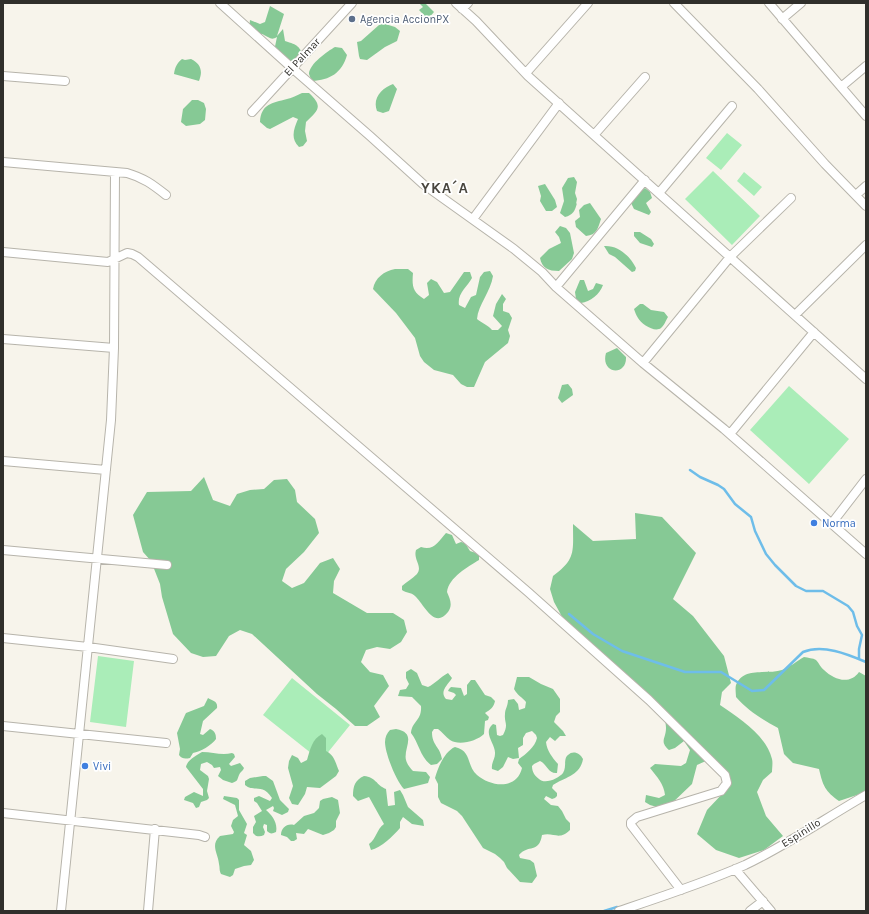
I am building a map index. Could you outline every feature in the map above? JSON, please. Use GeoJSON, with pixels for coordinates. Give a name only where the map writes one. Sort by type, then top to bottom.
{"type":"FeatureCollection","features":[{"type":"Feature","properties":{"kind":"street"},"geometry":{"type":"LineString","coordinates":[[220,3],[423,184],[514,249],[542,272],[556,287],[730,434],[866,554]]}},
{"type":"Feature","properties":{"kind":"street","name":"El Palmar"},"geometry":{"type":"LineString","coordinates":[[252,112],[352,3]]}},
{"type":"Feature","properties":{"kind":"street"},"geometry":{"type":"LineString","coordinates":[[526,73],[588,3]]}},
{"type":"Feature","properties":{"kind":"street"},"geometry":{"type":"LineString","coordinates":[[769,3],[866,116]]}},
{"type":"Feature","properties":{"kind":"street"},"geometry":{"type":"LineString","coordinates":[[782,19],[801,3]]}},
{"type":"Feature","properties":{"kind":"street"},"geometry":{"type":"LineString","coordinates":[[676,4],[758,89],[825,164],[866,206]]}},
{"type":"Feature","properties":{"kind":"street"},"geometry":{"type":"LineString","coordinates":[[462,5],[526,73],[866,379]]}},
{"type":"Feature","properties":{"kind":"street"},"geometry":{"type":"LineString","coordinates":[[841,87],[866,66]]}},
{"type":"Feature","properties":{"kind":"street"},"geometry":{"type":"LineString","coordinates":[[3,76],[64,81]]}},
{"type":"Feature","properties":{"kind":"street"},"geometry":{"type":"LineString","coordinates":[[594,135],[645,77]]}},
{"type":"Feature","properties":{"kind":"street"},"geometry":{"type":"LineString","coordinates":[[473,219],[559,103]]}},
{"type":"Feature","properties":{"kind":"street"},"geometry":{"type":"LineString","coordinates":[[659,193],[732,106]]}},
{"type":"Feature","properties":{"kind":"street"},"geometry":{"type":"LineString","coordinates":[[3,162],[127,173],[139,176],[166,195]]}},
{"type":"Feature","properties":{"kind":"street"},"geometry":{"type":"LineString","coordinates":[[60,911],[111,420],[114,348],[115,172]]}},
{"type":"Feature","properties":{"kind":"street"},"geometry":{"type":"LineString","coordinates":[[556,287],[645,180]]}},
{"type":"Feature","properties":{"kind":"street"},"geometry":{"type":"LineString","coordinates":[[856,195],[866,186]]}},
{"type":"Feature","properties":{"kind":"street"},"geometry":{"type":"LineString","coordinates":[[643,362],[730,257],[791,198]]}},
{"type":"Feature","properties":{"kind":"street"},"geometry":{"type":"LineString","coordinates":[[794,315],[866,245]]}},
{"type":"Feature","properties":{"kind":"street"},"geometry":{"type":"LineString","coordinates":[[3,252],[108,262],[127,253],[138,257],[528,592],[649,700],[725,775],[727,783],[721,791],[637,817],[631,822],[631,826],[682,890]]}},
{"type":"Feature","properties":{"kind":"street"},"geometry":{"type":"LineString","coordinates":[[730,434],[814,332]]}},
{"type":"Feature","properties":{"kind":"street"},"geometry":{"type":"LineString","coordinates":[[3,339],[114,348]]}},
{"type":"Feature","properties":{"kind":"street"},"geometry":{"type":"LineString","coordinates":[[3,461],[106,470]]}},
{"type":"Feature","properties":{"kind":"street"},"geometry":{"type":"LineString","coordinates":[[832,523],[866,478]]}},
{"type":"Feature","properties":{"kind":"street"},"geometry":{"type":"LineString","coordinates":[[3,550],[167,565]]}},
{"type":"Feature","properties":{"kind":"street"},"geometry":{"type":"LineString","coordinates":[[3,638],[88,647],[173,659]]}},
{"type":"Feature","properties":{"kind":"street"},"geometry":{"type":"LineString","coordinates":[[3,726],[166,743]]}},
{"type":"Feature","properties":{"kind":"street","name":"Espinillo"},"geometry":{"type":"LineString","coordinates":[[619,911],[682,890],[735,869],[782,846],[866,795]]}},
{"type":"Feature","properties":{"kind":"street"},"geometry":{"type":"LineString","coordinates":[[3,813],[155,829],[205,837]]}},
{"type":"Feature","properties":{"kind":"street"},"geometry":{"type":"LineString","coordinates":[[148,911],[155,829]]}},
{"type":"Feature","properties":{"kind":"street"},"geometry":{"type":"LineString","coordinates":[[735,869],[771,911]]}},
{"type":"Feature","properties":{"kind":"street"},"geometry":{"type":"LineString","coordinates":[[750,911],[763,901]]}},
{"type":"Feature","properties":{"kind":"green space"},"geometry":{"type":"Polygon","coordinates":[[[419,3],[426,3],[434,12],[428,19],[419,10],[423,7],[419,3]]]}},
{"type":"Feature","properties":{"kind":"green space"},"geometry":{"type":"Polygon","coordinates":[[[270,6],[284,14],[277,36],[283,29],[285,41],[296,45],[300,49],[304,59],[301,64],[283,63],[277,60],[273,56],[277,37],[272,39],[261,34],[253,35],[249,29],[250,20],[260,24],[265,22],[270,6]]]}},
{"type":"Feature","properties":{"kind":"green space"},"geometry":{"type":"Polygon","coordinates":[[[382,23],[395,27],[400,31],[397,41],[385,47],[367,60],[360,59],[357,42],[361,41],[382,23]]]}},
{"type":"Feature","properties":{"kind":"green space"},"geometry":{"type":"Polygon","coordinates":[[[335,47],[342,48],[347,55],[342,67],[330,77],[312,81],[309,74],[312,66],[319,58],[335,47]]]}},
{"type":"Feature","properties":{"kind":"green space"},"geometry":{"type":"Polygon","coordinates":[[[182,59],[191,59],[197,63],[201,71],[199,81],[174,74],[176,65],[182,59]]]}},
{"type":"Feature","properties":{"kind":"green space"},"geometry":{"type":"Polygon","coordinates":[[[393,84],[397,89],[389,111],[383,113],[377,111],[376,102],[379,94],[385,88],[393,84]]]}},
{"type":"Feature","properties":{"kind":"green space"},"geometry":{"type":"Polygon","coordinates":[[[302,93],[309,93],[316,101],[318,108],[306,122],[305,131],[307,141],[303,146],[299,147],[294,140],[294,130],[298,119],[293,117],[270,129],[260,122],[263,111],[268,105],[302,93]]]}},
{"type":"Feature","properties":{"kind":"green space"},"geometry":{"type":"Polygon","coordinates":[[[192,100],[198,100],[204,103],[206,109],[205,120],[200,124],[186,126],[181,122],[183,109],[192,100]]]}},
{"type":"Feature","properties":{"kind":"green space"},"geometry":{"type":"Polygon","coordinates":[[[727,133],[742,145],[721,170],[706,158],[727,133]]]}},
{"type":"Feature","properties":{"kind":"green space"},"geometry":{"type":"Polygon","coordinates":[[[713,171],[760,216],[732,245],[685,199],[713,171]]]}},
{"type":"Feature","properties":{"kind":"green space"},"geometry":{"type":"Polygon","coordinates":[[[744,172],[762,187],[754,196],[737,181],[744,172]]]}},
{"type":"Feature","properties":{"kind":"green space"},"geometry":{"type":"Polygon","coordinates":[[[574,177],[577,182],[575,193],[577,199],[576,204],[577,203],[573,212],[565,217],[560,213],[564,201],[562,188],[568,178],[574,177]]]}},
{"type":"Feature","properties":{"kind":"green space"},"geometry":{"type":"Polygon","coordinates":[[[545,184],[555,200],[557,207],[552,211],[546,211],[540,201],[541,196],[538,186],[545,184]]]}},
{"type":"Feature","properties":{"kind":"green space"},"geometry":{"type":"Polygon","coordinates":[[[645,188],[650,192],[652,198],[646,203],[651,212],[649,215],[634,209],[631,203],[633,196],[645,188]]]}},
{"type":"Feature","properties":{"kind":"green space"},"geometry":{"type":"Polygon","coordinates":[[[590,203],[601,219],[595,233],[586,236],[576,227],[575,221],[580,217],[579,210],[584,205],[590,203]]]}},
{"type":"Feature","properties":{"kind":"green space"},"geometry":{"type":"Polygon","coordinates":[[[560,226],[566,228],[570,233],[574,253],[572,259],[559,271],[544,267],[540,258],[549,249],[561,243],[555,232],[560,226]]]}},
{"type":"Feature","properties":{"kind":"green space"},"geometry":{"type":"Polygon","coordinates":[[[634,232],[640,232],[651,239],[654,244],[652,247],[640,243],[634,236],[634,232]]]}},
{"type":"Feature","properties":{"kind":"green space"},"geometry":{"type":"Polygon","coordinates":[[[604,246],[614,247],[623,252],[636,268],[635,271],[632,272],[615,257],[609,254],[604,246]]]}},
{"type":"Feature","properties":{"kind":"green space"},"geometry":{"type":"Polygon","coordinates":[[[395,269],[408,269],[413,273],[415,291],[424,299],[429,295],[427,283],[431,279],[437,282],[444,293],[450,292],[464,272],[470,272],[472,278],[459,297],[459,305],[465,308],[471,297],[476,295],[480,277],[484,272],[490,271],[493,276],[492,282],[480,308],[477,319],[492,330],[498,330],[502,326],[493,316],[496,304],[502,294],[506,299],[503,304],[503,311],[509,313],[512,318],[508,330],[510,336],[508,343],[485,362],[474,387],[467,387],[461,384],[453,375],[434,370],[424,362],[420,356],[415,338],[396,313],[373,289],[378,278],[387,271],[395,269]]]}},
{"type":"Feature","properties":{"kind":"green space"},"geometry":{"type":"Polygon","coordinates":[[[580,280],[584,280],[588,291],[593,289],[596,283],[603,285],[594,297],[581,303],[576,299],[575,292],[580,280]]]}},
{"type":"Feature","properties":{"kind":"green space"},"geometry":{"type":"Polygon","coordinates":[[[640,304],[643,304],[651,310],[664,312],[668,317],[662,327],[652,329],[640,320],[634,309],[640,304]]]}},
{"type":"Feature","properties":{"kind":"green space"},"geometry":{"type":"Polygon","coordinates":[[[617,348],[626,357],[622,368],[619,370],[614,370],[610,369],[605,360],[606,353],[617,348]]]}},
{"type":"Feature","properties":{"kind":"green space"},"geometry":{"type":"Polygon","coordinates":[[[568,384],[572,389],[573,395],[562,403],[558,398],[562,385],[568,384]]]}},
{"type":"Feature","properties":{"kind":"green space"},"geometry":{"type":"Polygon","coordinates":[[[789,386],[849,439],[809,484],[750,430],[789,386]]]}},
{"type":"Feature","properties":{"kind":"green space"},"geometry":{"type":"Polygon","coordinates":[[[204,477],[213,500],[230,506],[237,494],[250,490],[264,489],[274,480],[287,479],[295,490],[297,502],[315,519],[319,533],[304,552],[286,569],[282,581],[292,588],[304,583],[320,563],[333,558],[340,569],[334,581],[333,593],[367,613],[393,613],[404,620],[407,632],[401,642],[390,649],[377,647],[366,650],[361,662],[370,672],[383,675],[389,686],[374,706],[380,717],[367,726],[355,726],[317,694],[252,634],[240,630],[229,636],[216,656],[203,657],[191,653],[173,634],[162,597],[160,584],[151,561],[143,552],[133,515],[147,492],[191,491],[204,477]]]}},
{"type":"Feature","properties":{"kind":"green space"},"geometry":{"type":"Polygon","coordinates":[[[635,513],[662,517],[696,553],[673,599],[693,616],[724,656],[731,683],[722,692],[720,705],[751,728],[769,750],[772,759],[772,772],[763,780],[757,792],[766,816],[783,836],[764,850],[739,858],[716,850],[697,834],[707,810],[724,792],[725,777],[708,760],[697,765],[692,784],[669,806],[657,807],[645,802],[646,795],[659,798],[665,795],[662,784],[650,768],[655,764],[681,766],[686,763],[690,750],[684,741],[675,748],[669,750],[666,747],[664,744],[666,732],[665,718],[572,635],[554,602],[550,589],[553,576],[566,565],[572,554],[573,524],[593,541],[636,539],[635,513]]]}},
{"type":"Feature","properties":{"kind":"green space"},"geometry":{"type":"Polygon","coordinates":[[[446,533],[452,535],[456,544],[461,542],[465,543],[470,551],[479,554],[479,560],[465,569],[451,582],[447,592],[450,602],[450,609],[443,617],[438,618],[430,614],[413,595],[402,590],[402,586],[419,571],[415,554],[416,550],[421,547],[433,547],[446,533]]]}},
{"type":"Feature","properties":{"kind":"green space"},"geometry":{"type":"Polygon","coordinates":[[[98,656],[134,661],[126,727],[90,722],[98,656]]]}},
{"type":"Feature","properties":{"kind":"green space"},"geometry":{"type":"Polygon","coordinates":[[[804,657],[816,660],[828,673],[842,680],[851,679],[859,672],[866,676],[866,792],[839,801],[825,788],[819,769],[793,763],[784,754],[778,728],[750,711],[736,697],[736,685],[739,679],[744,675],[756,672],[782,670],[804,657]]]}},
{"type":"Feature","properties":{"kind":"green space"},"geometry":{"type":"Polygon","coordinates":[[[411,669],[417,673],[422,685],[428,687],[448,673],[452,678],[443,693],[446,699],[452,700],[456,695],[448,691],[451,687],[461,688],[464,696],[467,694],[467,685],[471,680],[475,680],[485,695],[491,697],[495,701],[492,708],[485,713],[489,717],[488,720],[485,721],[484,734],[477,739],[458,743],[448,739],[438,729],[434,729],[432,732],[432,737],[440,751],[442,759],[437,764],[431,765],[427,762],[411,733],[413,726],[419,718],[421,706],[412,697],[398,696],[400,690],[406,689],[409,684],[406,678],[406,672],[411,669]]]}},
{"type":"Feature","properties":{"kind":"green space"},"geometry":{"type":"Polygon","coordinates":[[[517,677],[529,677],[553,689],[560,699],[560,712],[556,716],[554,722],[566,736],[560,736],[555,741],[550,737],[546,742],[549,751],[558,764],[557,773],[552,772],[540,761],[532,766],[535,775],[542,781],[552,780],[563,773],[566,759],[570,753],[576,753],[583,759],[579,769],[575,773],[553,785],[552,788],[557,793],[557,796],[552,799],[546,796],[544,799],[551,805],[558,806],[570,823],[570,830],[559,836],[550,834],[542,835],[541,841],[536,847],[526,850],[519,855],[520,858],[530,860],[534,863],[537,876],[532,883],[520,882],[500,858],[483,848],[462,816],[457,811],[441,803],[438,797],[438,784],[435,778],[440,764],[445,756],[455,747],[467,755],[471,767],[477,775],[483,779],[496,784],[509,783],[515,780],[522,768],[518,763],[519,759],[532,747],[537,738],[536,735],[532,731],[526,733],[523,738],[523,745],[518,748],[519,758],[513,759],[508,757],[503,767],[498,771],[492,769],[495,750],[489,735],[489,731],[493,724],[496,725],[497,735],[503,735],[506,728],[505,712],[508,700],[514,699],[518,704],[519,710],[525,708],[526,702],[514,689],[517,677]]]}},
{"type":"Feature","properties":{"kind":"green space"},"geometry":{"type":"Polygon","coordinates":[[[292,678],[350,725],[321,761],[263,715],[292,678]]]}},
{"type":"Feature","properties":{"kind":"green space"},"geometry":{"type":"Polygon","coordinates":[[[208,698],[216,703],[217,708],[203,721],[200,734],[203,735],[210,729],[215,733],[216,739],[206,748],[193,753],[190,758],[182,758],[179,755],[180,749],[177,733],[186,713],[204,706],[208,698]]]}},
{"type":"Feature","properties":{"kind":"green space"},"geometry":{"type":"Polygon","coordinates":[[[396,729],[403,731],[408,737],[406,760],[408,764],[413,771],[426,772],[430,777],[428,783],[404,789],[394,774],[385,747],[385,742],[389,731],[396,729]]]}},
{"type":"Feature","properties":{"kind":"green space"},"geometry":{"type":"Polygon","coordinates":[[[322,734],[326,738],[326,751],[333,757],[339,771],[336,776],[320,788],[307,787],[305,794],[298,805],[292,804],[289,798],[293,786],[288,768],[289,761],[292,755],[298,758],[301,763],[307,760],[314,742],[322,734]]]}},
{"type":"Feature","properties":{"kind":"green space"},"geometry":{"type":"Polygon","coordinates":[[[202,752],[221,754],[232,753],[235,757],[229,764],[231,766],[240,763],[244,768],[239,774],[237,780],[232,783],[223,780],[218,776],[221,770],[220,767],[214,768],[207,762],[201,764],[200,770],[208,776],[209,779],[207,791],[209,798],[201,802],[199,807],[196,808],[193,803],[184,800],[185,797],[194,792],[203,796],[203,789],[186,767],[190,760],[202,752]]]}},
{"type":"Feature","properties":{"kind":"green space"},"geometry":{"type":"Polygon","coordinates":[[[266,776],[273,781],[280,800],[289,809],[288,812],[282,815],[273,811],[273,806],[266,810],[274,820],[276,832],[269,833],[267,831],[267,825],[264,824],[264,835],[258,836],[253,833],[253,827],[256,822],[254,816],[262,811],[254,801],[254,798],[259,796],[270,801],[272,798],[265,790],[248,787],[245,785],[245,781],[250,778],[266,776]]]}},
{"type":"Feature","properties":{"kind":"green space"},"geometry":{"type":"Polygon","coordinates":[[[364,776],[374,779],[386,789],[388,806],[395,805],[394,792],[400,790],[408,807],[423,820],[424,826],[412,824],[403,817],[400,822],[400,828],[394,835],[383,844],[371,850],[369,844],[384,824],[369,797],[358,801],[353,796],[355,784],[358,779],[364,776]]]}},
{"type":"Feature","properties":{"kind":"green space"},"geometry":{"type":"Polygon","coordinates":[[[224,796],[237,798],[239,800],[239,810],[247,824],[244,833],[247,835],[244,845],[251,851],[254,860],[251,865],[235,869],[233,875],[230,877],[221,874],[215,849],[215,843],[220,836],[233,834],[234,832],[231,826],[233,820],[238,816],[235,805],[223,799],[224,796]]]}},
{"type":"Feature","properties":{"kind":"green space"},"geometry":{"type":"Polygon","coordinates":[[[332,797],[338,800],[340,813],[334,830],[323,835],[308,829],[304,834],[296,833],[297,839],[294,841],[291,841],[287,837],[281,835],[282,830],[285,827],[294,825],[304,816],[314,813],[319,808],[320,801],[332,797]]]}},
{"type":"Feature","properties":{"kind":"waterway"},"geometry":{"type":"LineString","coordinates":[[690,470],[700,477],[724,489],[735,504],[751,517],[755,531],[766,554],[796,586],[806,591],[823,591],[848,606],[853,612],[857,626],[862,635],[859,649],[859,659]]}},
{"type":"Feature","properties":{"kind":"waterway"},"geometry":{"type":"LineString","coordinates":[[569,614],[593,634],[622,651],[685,672],[721,672],[752,691],[764,690],[803,652],[819,649],[835,651],[866,662]]}},
{"type":"Feature","properties":{"kind":"waterway"},"geometry":{"type":"LineString","coordinates":[[604,911],[617,907]]}},
{"type":"Feature","properties":{"kind":"place","name":"Agencia AccionPX"},"geometry":{"type":"Point","coordinates":[352,19]}},
{"type":"Feature","properties":{"kind":"place","name":"Norma"},"geometry":{"type":"Point","coordinates":[814,523]}},
{"type":"Feature","properties":{"kind":"place","name":"Vivi"},"geometry":{"type":"Point","coordinates":[85,766]}},
{"type":"Feature","properties":{"kind":"district","name":"YKA´A"},"geometry":{"type":"Point","coordinates":[445,188]}}]}
